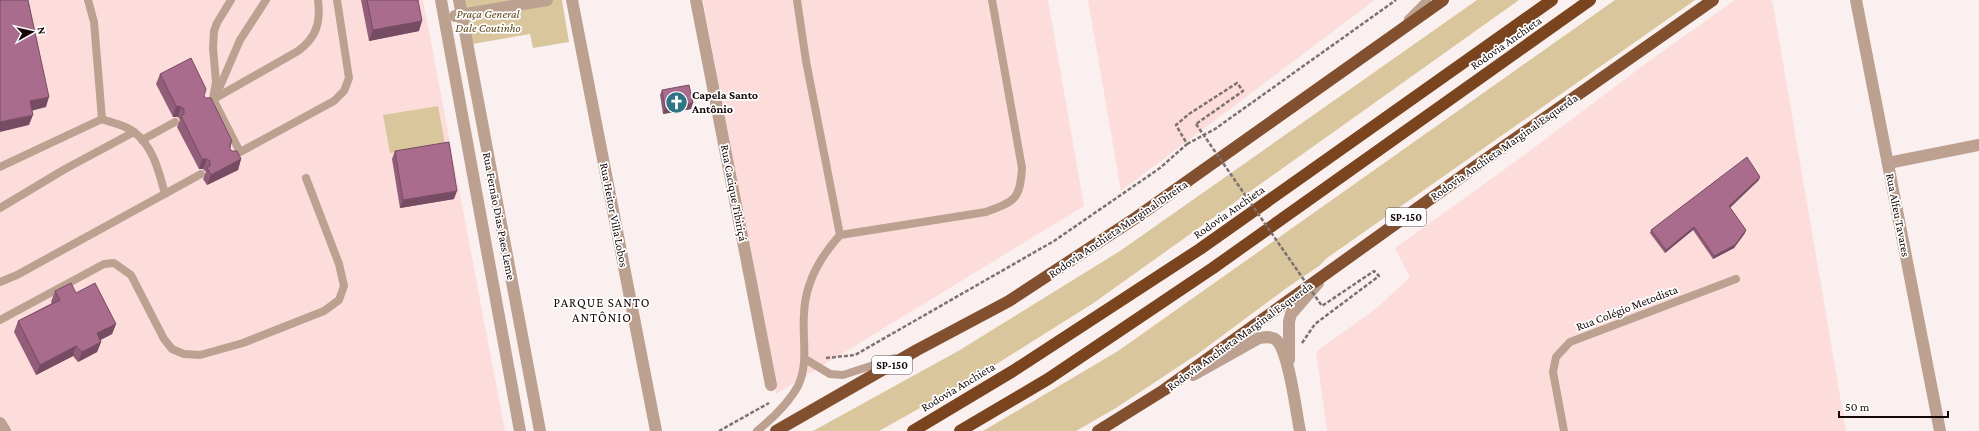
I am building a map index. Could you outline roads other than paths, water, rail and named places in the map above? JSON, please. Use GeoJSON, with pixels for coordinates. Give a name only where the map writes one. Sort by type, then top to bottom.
{"type":"FeatureCollection","features":[{"type":"Feature","properties":{"kind":"highway","name":"Rodovia Anchieta Marginal Direita"},"geometry":{"type":"LineString","coordinates":[[776,431],[917,350],[1009,301],[1137,217],[1443,0]]}},
{"type":"Feature","properties":{"kind":"highway","name":"Rodovia Anchieta"},"geometry":{"type":"LineString","coordinates":[[913,431],[1013,370],[1200,249],[1552,0]]}},
{"type":"Feature","properties":{"kind":"highway","name":"Rodovia Anchieta"},"geometry":{"type":"LineString","coordinates":[[960,431],[1048,379],[1213,268],[1590,0]]}},
{"type":"Feature","properties":{"kind":"highway","name":"Rodovia Anchieta Marginal Esquerda"},"geometry":{"type":"LineString","coordinates":[[1098,431],[1164,390],[1331,270],[1714,0]]}},
{"type":"Feature","properties":{"kind":"street","name":"Rua Fernão Dias Paes Leme"},"geometry":{"type":"LineString","coordinates":[[441,0],[520,431]]}},
{"type":"Feature","properties":{"kind":"street","name":"Rua Fernão Dias Paes Leme"},"geometry":{"type":"LineString","coordinates":[[459,0],[540,431]]}},
{"type":"Feature","properties":{"kind":"street"},"geometry":{"type":"LineString","coordinates":[[444,18],[547,0]]}},
{"type":"Feature","properties":{"kind":"street","name":"Rua Heitor Villa Lobos"},"geometry":{"type":"LineString","coordinates":[[572,0],[656,431]]}},
{"type":"Feature","properties":{"kind":"street","name":"Rua Cacique Tibiriçá"},"geometry":{"type":"LineString","coordinates":[[696,0],[771,385]]}},
{"type":"Feature","properties":{"kind":"street","name":"Rua Alfeu Tavares"},"geometry":{"type":"LineString","coordinates":[[1856,0],[1940,431]]}},
{"type":"Feature","properties":{"kind":"street"},"geometry":{"type":"LineString","coordinates":[[1888,163],[1979,145]]}},
{"type":"Feature","properties":{"kind":"street"},"geometry":{"type":"LineString","coordinates":[[1288,369],[1289,321],[1291,314],[1303,299],[1331,270]]}},
{"type":"Feature","properties":{"kind":"street"},"geometry":{"type":"LineString","coordinates":[[1164,390],[1259,338],[1269,337],[1275,339],[1280,346],[1288,369],[1300,431]]}},
{"type":"Feature","properties":{"kind":"street"},"geometry":{"type":"LineString","coordinates":[[0,423],[5,431]]}},
{"type":"Feature","properties":{"kind":"lane"},"geometry":{"type":"LineString","coordinates":[[88,0],[94,22],[102,119]]}},
{"type":"Feature","properties":{"kind":"lane"},"geometry":{"type":"LineString","coordinates":[[231,0],[217,23],[214,31],[213,48],[216,82],[213,99],[240,152]]}},
{"type":"Feature","properties":{"kind":"lane"},"geometry":{"type":"LineString","coordinates":[[213,99],[224,79],[240,40],[266,0]]}},
{"type":"Feature","properties":{"kind":"lane"},"geometry":{"type":"LineString","coordinates":[[204,104],[298,51],[310,42],[316,31],[318,0]]}},
{"type":"Feature","properties":{"kind":"lane"},"geometry":{"type":"LineString","coordinates":[[231,157],[334,101],[344,91],[350,78],[342,22],[337,0]]}},
{"type":"Feature","properties":{"kind":"lane"},"geometry":{"type":"LineString","coordinates":[[797,0],[806,62],[840,235]]}},
{"type":"Feature","properties":{"kind":"lane"},"geometry":{"type":"LineString","coordinates":[[757,431],[777,414],[789,400],[798,384],[805,359],[804,313],[810,285],[816,266],[827,249],[840,235],[986,212],[1009,203],[1021,188],[1022,168],[992,0]]}},
{"type":"Feature","properties":{"kind":"lane"},"geometry":{"type":"LineString","coordinates":[[1390,38],[1427,0]]}},
{"type":"Feature","properties":{"kind":"lane"},"geometry":{"type":"LineString","coordinates":[[0,167],[102,119],[134,132],[142,140],[157,167],[165,194]]}},
{"type":"Feature","properties":{"kind":"lane"},"geometry":{"type":"LineString","coordinates":[[142,140],[175,122]]}},
{"type":"Feature","properties":{"kind":"lane"},"geometry":{"type":"LineString","coordinates":[[0,208],[65,169],[134,132]]}},
{"type":"Feature","properties":{"kind":"lane"},"geometry":{"type":"LineString","coordinates":[[0,282],[17,275],[201,174]]}},
{"type":"Feature","properties":{"kind":"lane"},"geometry":{"type":"LineString","coordinates":[[0,320],[104,264],[114,263],[131,275],[164,339],[172,349],[184,354],[200,355],[243,343],[324,311],[338,300],[344,286],[339,264],[306,178]]}},
{"type":"Feature","properties":{"kind":"lane","name":"Rua Colégio Metodista"},"geometry":{"type":"LineString","coordinates":[[1564,431],[1553,372],[1556,357],[1570,342],[1736,279]]}},
{"type":"Feature","properties":{"kind":"lane"},"geometry":{"type":"LineString","coordinates":[[805,359],[830,374],[843,375],[917,350]]}},
{"type":"Feature","properties":{"kind":"place","name":"Capela Santo Antônio"},"geometry":{"type":"Point","coordinates":[676,102]}},
{"type":"Feature","properties":{"kind":"district","name":"PARQUE SANTO ANTÔNIO"},"geometry":{"type":"Point","coordinates":[602,310]}},
{"type":"Feature","properties":{"kind":"park label","name":"Praça General Dale Coutinho"},"geometry":{"type":"Point","coordinates":[488,21]}}]}
